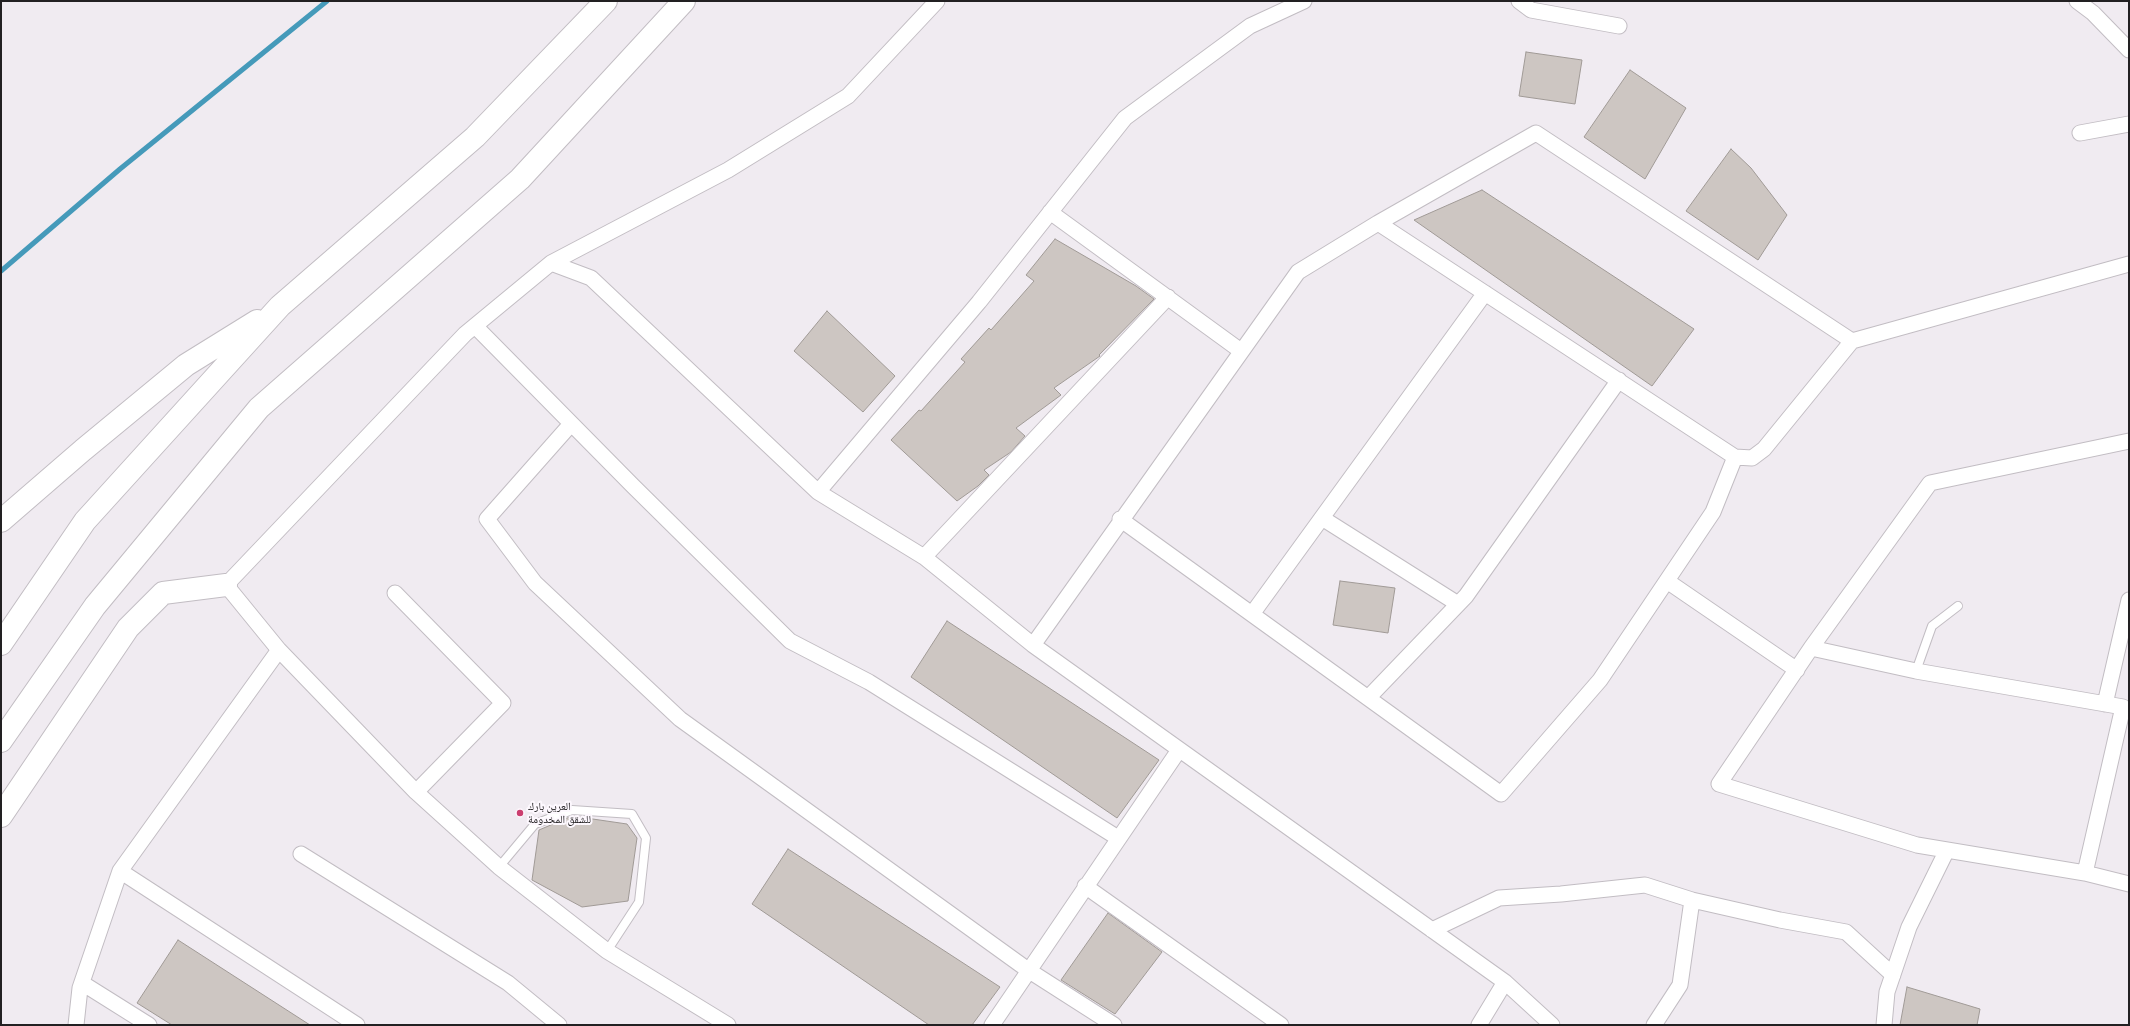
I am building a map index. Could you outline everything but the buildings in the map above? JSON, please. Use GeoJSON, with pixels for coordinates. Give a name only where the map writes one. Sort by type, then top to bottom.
{"type":"FeatureCollection","features":[{"type":"Feature","properties":{"kind":"main road"},"geometry":{"type":"LineString","coordinates":[[1,644],[85,520],[280,306],[475,137],[606,1]]}},
{"type":"Feature","properties":{"kind":"main road"},"geometry":{"type":"LineString","coordinates":[[1,741],[95,606],[259,408],[520,179],[684,1]]}},
{"type":"Feature","properties":{"kind":"main road"},"geometry":{"type":"LineString","coordinates":[[1,521],[83,450],[186,365],[280,306]]}},
{"type":"Feature","properties":{"kind":"main road"},"geometry":{"type":"LineString","coordinates":[[1,816],[128,628],[163,593],[226,585]]}},
{"type":"Feature","properties":{"kind":"street"},"geometry":{"type":"LineString","coordinates":[[728,1025],[607,951],[499,867],[416,792],[279,650],[226,585],[475,326],[552,263],[728,170],[848,96],[937,1]]}},
{"type":"Feature","properties":{"kind":"street"},"geometry":{"type":"LineString","coordinates":[[818,492],[979,302],[1125,118],[1250,26],[1304,1]]}},
{"type":"Feature","properties":{"kind":"street"},"geometry":{"type":"LineString","coordinates":[[1519,1],[1531,10],[1619,26]]}},
{"type":"Feature","properties":{"kind":"street"},"geometry":{"type":"LineString","coordinates":[[2077,1],[2093,13],[2129,50]]}},
{"type":"Feature","properties":{"kind":"street"},"geometry":{"type":"LineString","coordinates":[[2080,133],[2129,124]]}},
{"type":"Feature","properties":{"kind":"street"},"geometry":{"type":"LineString","coordinates":[[1033,645],[1120,519],[1298,272],[1378,223],[1536,133],[1852,341]]}},
{"type":"Feature","properties":{"kind":"street"},"geometry":{"type":"LineString","coordinates":[[1050,212],[1168,296],[1241,352]]}},
{"type":"Feature","properties":{"kind":"street"},"geometry":{"type":"LineString","coordinates":[[1378,223],[1735,457],[1752,458],[1764,449],[1852,341],[2129,264]]}},
{"type":"Feature","properties":{"kind":"street"},"geometry":{"type":"LineString","coordinates":[[552,263],[591,278],[818,492],[924,557],[1033,645],[1505,982],[1552,1025]]}},
{"type":"Feature","properties":{"kind":"street"},"geometry":{"type":"LineString","coordinates":[[1252,614],[1485,293]]}},
{"type":"Feature","properties":{"kind":"street"},"geometry":{"type":"LineString","coordinates":[[924,557],[1168,296]]}},
{"type":"Feature","properties":{"kind":"street"},"geometry":{"type":"LineString","coordinates":[[475,326],[571,424],[790,640],[869,682],[1118,838]]}},
{"type":"Feature","properties":{"kind":"street"},"geometry":{"type":"LineString","coordinates":[[1368,698],[1466,596],[1619,380]]}},
{"type":"Feature","properties":{"kind":"street"},"geometry":{"type":"LineString","coordinates":[[571,424],[487,519],[535,583],[680,719],[1028,970],[1114,1025]]}},
{"type":"Feature","properties":{"kind":"street"},"geometry":{"type":"LineString","coordinates":[[2129,441],[1930,483],[1811,648],[1720,784],[1917,845],[2085,874],[2129,884]]}},
{"type":"Feature","properties":{"kind":"street"},"geometry":{"type":"LineString","coordinates":[[1120,519],[1501,794],[1600,680],[1714,512],[1735,457]]}},
{"type":"Feature","properties":{"kind":"street"},"geometry":{"type":"LineString","coordinates":[[1322,518],[1458,604]]}},
{"type":"Feature","properties":{"kind":"street"},"geometry":{"type":"LineString","coordinates":[[1667,581],[1797,670]]}},
{"type":"Feature","properties":{"kind":"street"},"geometry":{"type":"LineString","coordinates":[[394,593],[503,703],[416,792]]}},
{"type":"Feature","properties":{"kind":"street"},"geometry":{"type":"LineString","coordinates":[[2105,704],[2129,600]]}},
{"type":"Feature","properties":{"kind":"street"},"geometry":{"type":"LineString","coordinates":[[1811,648],[1916,671],[2123,707],[2085,874]]}},
{"type":"Feature","properties":{"kind":"street"},"geometry":{"type":"LineString","coordinates":[[76,1025],[82,983],[120,871],[279,650]]}},
{"type":"Feature","properties":{"kind":"street"},"geometry":{"type":"LineString","coordinates":[[992,1025],[1085,886],[1179,750]]}},
{"type":"Feature","properties":{"kind":"street"},"geometry":{"type":"LineString","coordinates":[[1884,1025],[1887,992],[1910,926],[1947,850]]}},
{"type":"Feature","properties":{"kind":"street"},"geometry":{"type":"LineString","coordinates":[[301,854],[508,983],[559,1025]]}},
{"type":"Feature","properties":{"kind":"street"},"geometry":{"type":"LineString","coordinates":[[120,871],[357,1025]]}},
{"type":"Feature","properties":{"kind":"street"},"geometry":{"type":"LineString","coordinates":[[1432,930],[1499,898],[1561,894],[1645,885],[1692,900],[1780,920],[1846,932],[1893,975]]}},
{"type":"Feature","properties":{"kind":"street"},"geometry":{"type":"LineString","coordinates":[[1085,886],[1281,1025]]}},
{"type":"Feature","properties":{"kind":"street"},"geometry":{"type":"LineString","coordinates":[[1654,1025],[1680,985],[1692,900]]}},
{"type":"Feature","properties":{"kind":"street"},"geometry":{"type":"LineString","coordinates":[[1479,1025],[1505,982]]}},
{"type":"Feature","properties":{"kind":"street"},"geometry":{"type":"LineString","coordinates":[[82,983],[148,1025]]}},
{"type":"Feature","properties":{"kind":"lane"},"geometry":{"type":"LineString","coordinates":[[1916,671],[1932,626],[1958,606]]}},
{"type":"Feature","properties":{"kind":"lane"},"geometry":{"type":"LineString","coordinates":[[499,867],[535,824],[572,810],[632,814],[646,838],[639,902],[607,951]]}},
{"type":"Feature","properties":{"kind":"waterway"},"geometry":{"type":"LineString","coordinates":[[1,271],[120,169],[327,1]]}},
{"type":"Feature","properties":{"kind":"place","name":"العرين بارك للشقق المخدومة"},"geometry":{"type":"Point","coordinates":[520,813]}}]}
